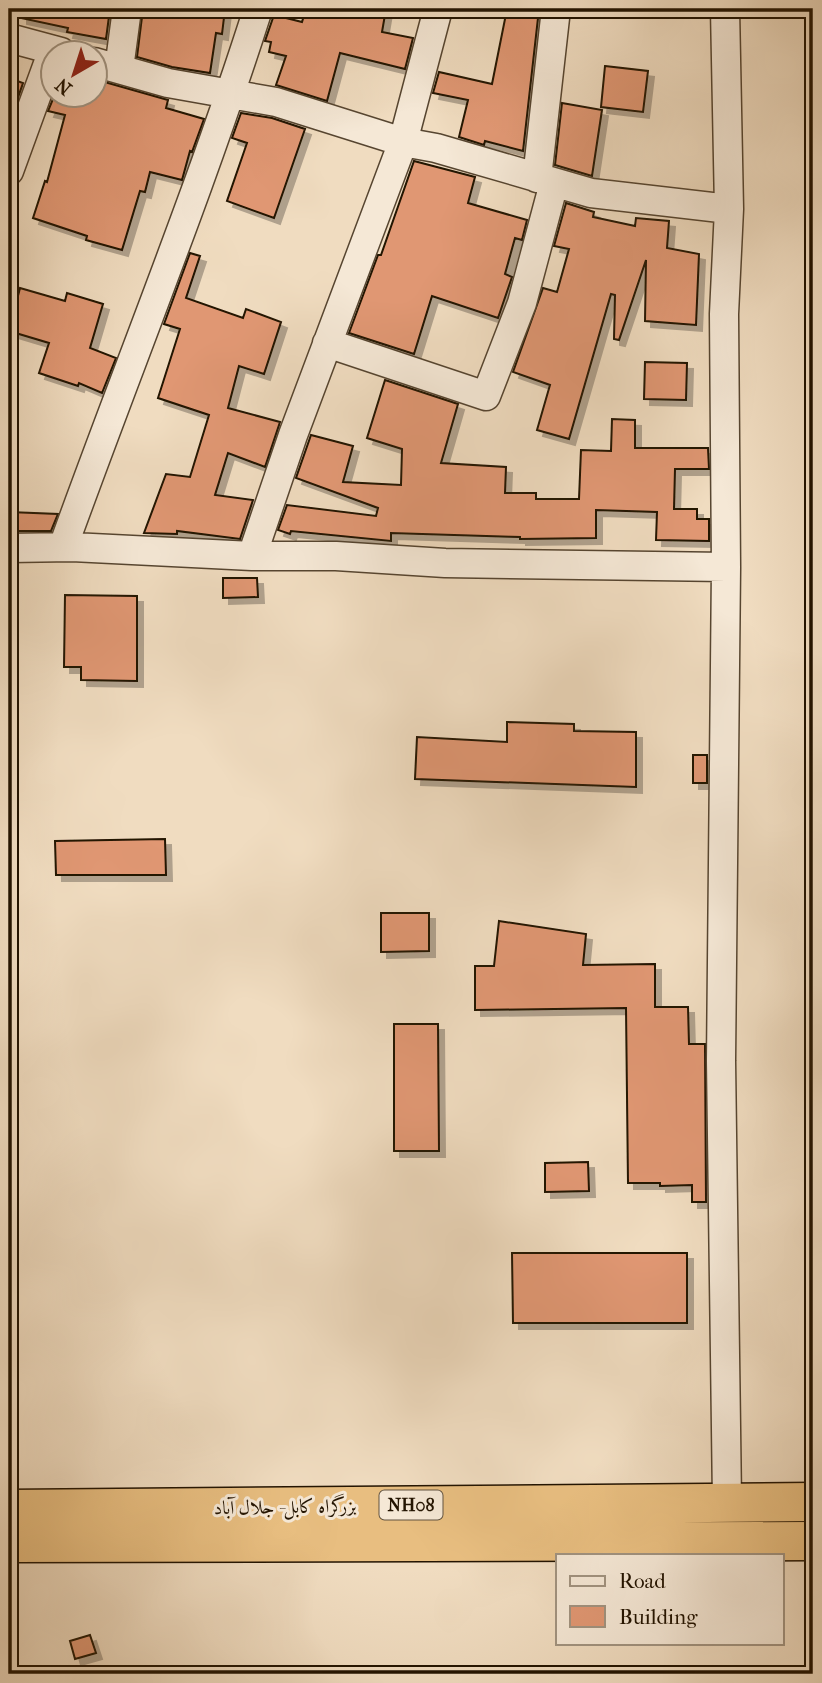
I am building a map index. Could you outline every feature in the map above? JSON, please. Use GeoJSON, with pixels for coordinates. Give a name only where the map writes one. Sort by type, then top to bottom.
{"type":"FeatureCollection","features":[{"type":"Feature","properties":{"kind":"highway","name":"بزرگراه کابل- جلال آباد"},"geometry":{"type":"LineString","coordinates":[[9,1508],[813,1502]]}},
{"type":"Feature","properties":{"kind":"highway","name":"بزرگراه کابل- جلال آباد"},"geometry":{"type":"LineString","coordinates":[[9,1543],[813,1541]]}},
{"type":"Feature","properties":{"kind":"street"},"geometry":{"type":"LineString","coordinates":[[108,62],[127,9]]}},
{"type":"Feature","properties":{"kind":"street"},"geometry":{"type":"LineString","coordinates":[[63,547],[188,214],[258,9]]}},
{"type":"Feature","properties":{"kind":"street"},"geometry":{"type":"LineString","coordinates":[[252,556],[293,435],[403,142],[438,9]]}},
{"type":"Feature","properties":{"kind":"street"},"geometry":{"type":"LineString","coordinates":[[327,342],[486,396],[522,303],[546,180],[556,9]]}},
{"type":"Feature","properties":{"kind":"street"},"geometry":{"type":"LineString","coordinates":[[724,9],[729,209],[724,314],[726,567],[721,1061],[727,1502]]}},
{"type":"Feature","properties":{"kind":"street"},"geometry":{"type":"LineString","coordinates":[[9,38],[38,46]]}},
{"type":"Feature","properties":{"kind":"street"},"geometry":{"type":"LineString","coordinates":[[108,65],[168,83],[276,102],[403,142],[591,193],[729,209]]}},
{"type":"Feature","properties":{"kind":"street"},"geometry":{"type":"LineString","coordinates":[[9,171],[38,98]]}},
{"type":"Feature","properties":{"kind":"street"},"geometry":{"type":"LineString","coordinates":[[9,548],[63,547],[252,556],[336,556],[445,563],[726,567]]}},
{"type":"Feature","properties":{"kind":"building"},"geometry":{"type":"Polygon","coordinates":[[[21,9],[110,9],[106,38],[67,32],[68,28],[21,18],[21,9]]]}},
{"type":"Feature","properties":{"kind":"building"},"geometry":{"type":"Polygon","coordinates":[[[143,9],[225,9],[222,34],[216,33],[210,73],[172,67],[137,57],[143,9]]]}},
{"type":"Feature","properties":{"kind":"building"},"geometry":{"type":"Polygon","coordinates":[[[306,9],[386,9],[382,32],[413,38],[405,69],[340,53],[327,101],[276,85],[286,56],[269,52],[271,42],[265,41],[274,15],[302,22],[306,9]]]}},
{"type":"Feature","properties":{"kind":"building"},"geometry":{"type":"Polygon","coordinates":[[[507,9],[539,9],[523,151],[485,141],[484,145],[459,137],[468,100],[433,93],[439,72],[492,84],[507,9]]]}},
{"type":"Feature","properties":{"kind":"building"},"geometry":{"type":"Polygon","coordinates":[[[605,66],[648,71],[643,112],[601,107],[605,66]]]}},
{"type":"Feature","properties":{"kind":"building"},"geometry":{"type":"Polygon","coordinates":[[[9,78],[23,83],[9,123],[9,78]]]}},
{"type":"Feature","properties":{"kind":"building"},"geometry":{"type":"Polygon","coordinates":[[[108,83],[168,100],[166,108],[204,119],[192,152],[190,151],[182,180],[150,172],[145,192],[140,191],[122,250],[86,240],[87,236],[33,218],[45,181],[47,182],[65,115],[48,111],[49,108],[108,108],[108,83]]]}},
{"type":"Feature","properties":{"kind":"building"},"geometry":{"type":"Polygon","coordinates":[[[562,103],[602,110],[592,176],[555,165],[562,103]]]}},
{"type":"Feature","properties":{"kind":"building"},"geometry":{"type":"Polygon","coordinates":[[[241,113],[272,118],[305,129],[274,218],[227,201],[247,143],[232,138],[241,113]]]}},
{"type":"Feature","properties":{"kind":"building"},"geometry":{"type":"Polygon","coordinates":[[[414,161],[475,177],[468,203],[527,220],[522,240],[515,238],[505,274],[512,277],[498,318],[432,296],[414,354],[349,333],[378,255],[381,255],[414,161]]]}},
{"type":"Feature","properties":{"kind":"building"},"geometry":{"type":"Polygon","coordinates":[[[566,203],[594,212],[593,217],[635,226],[636,218],[669,221],[667,248],[699,254],[696,325],[645,321],[646,260],[619,340],[614,339],[615,295],[611,294],[569,439],[537,430],[550,385],[513,372],[543,288],[557,292],[569,249],[554,246],[566,203]]]}},
{"type":"Feature","properties":{"kind":"building"},"geometry":{"type":"Polygon","coordinates":[[[190,253],[200,256],[186,298],[243,318],[246,309],[281,322],[264,374],[239,366],[228,408],[280,422],[265,467],[228,453],[215,495],[253,500],[240,539],[177,531],[177,534],[144,533],[166,474],[190,477],[209,415],[158,398],[180,329],[164,324],[190,253]]]}},
{"type":"Feature","properties":{"kind":"building"},"geometry":{"type":"Polygon","coordinates":[[[20,288],[65,301],[67,293],[103,304],[90,348],[116,358],[102,393],[79,383],[78,386],[39,373],[49,343],[9,331],[20,288]]]}},
{"type":"Feature","properties":{"kind":"building"},"geometry":{"type":"Polygon","coordinates":[[[645,362],[687,363],[686,400],[644,399],[645,362]]]}},
{"type":"Feature","properties":{"kind":"building"},"geometry":{"type":"Polygon","coordinates":[[[385,380],[458,404],[441,463],[506,467],[505,493],[536,493],[536,499],[579,499],[581,450],[611,451],[612,419],[635,420],[635,448],[708,448],[709,469],[675,469],[674,509],[697,509],[697,519],[709,519],[709,541],[656,540],[657,512],[596,510],[596,538],[520,539],[391,533],[391,541],[291,531],[290,534],[278,530],[287,505],[376,516],[378,508],[296,478],[311,435],[353,446],[343,482],[401,485],[402,449],[367,438],[385,380]]]}},
{"type":"Feature","properties":{"kind":"building"},"geometry":{"type":"Polygon","coordinates":[[[9,512],[58,514],[51,531],[9,531],[9,512]]]}},
{"type":"Feature","properties":{"kind":"building"},"geometry":{"type":"Polygon","coordinates":[[[223,578],[257,578],[258,597],[223,598],[223,578]]]}},
{"type":"Feature","properties":{"kind":"building"},"geometry":{"type":"Polygon","coordinates":[[[65,595],[137,596],[137,681],[81,680],[81,667],[64,667],[65,595]]]}},
{"type":"Feature","properties":{"kind":"building"},"geometry":{"type":"Polygon","coordinates":[[[507,722],[574,724],[574,731],[636,732],[636,787],[415,779],[417,737],[507,742],[507,722]]]}},
{"type":"Feature","properties":{"kind":"building"},"geometry":{"type":"Polygon","coordinates":[[[693,755],[707,755],[707,783],[693,783],[693,755]]]}},
{"type":"Feature","properties":{"kind":"building"},"geometry":{"type":"Polygon","coordinates":[[[165,839],[166,875],[56,875],[55,841],[165,839]]]}},
{"type":"Feature","properties":{"kind":"building"},"geometry":{"type":"Polygon","coordinates":[[[381,913],[429,913],[429,951],[381,952],[381,913]]]}},
{"type":"Feature","properties":{"kind":"building"},"geometry":{"type":"Polygon","coordinates":[[[499,921],[586,934],[583,965],[655,964],[655,1007],[688,1007],[689,1044],[705,1044],[706,1202],[692,1202],[692,1185],[628,1183],[626,1008],[475,1010],[475,966],[494,966],[499,921]]]}},
{"type":"Feature","properties":{"kind":"building"},"geometry":{"type":"Polygon","coordinates":[[[394,1024],[438,1024],[439,1151],[394,1151],[394,1024]]]}},
{"type":"Feature","properties":{"kind":"building"},"geometry":{"type":"Polygon","coordinates":[[[588,1162],[589,1191],[545,1192],[545,1163],[588,1162]]]}},
{"type":"Feature","properties":{"kind":"building"},"geometry":{"type":"Polygon","coordinates":[[[512,1253],[687,1253],[687,1323],[513,1323],[512,1253]]]}},
{"type":"Feature","properties":{"kind":"building"},"geometry":{"type":"Polygon","coordinates":[[[90,1635],[96,1653],[75,1659],[70,1641],[90,1635]]]}}]}
